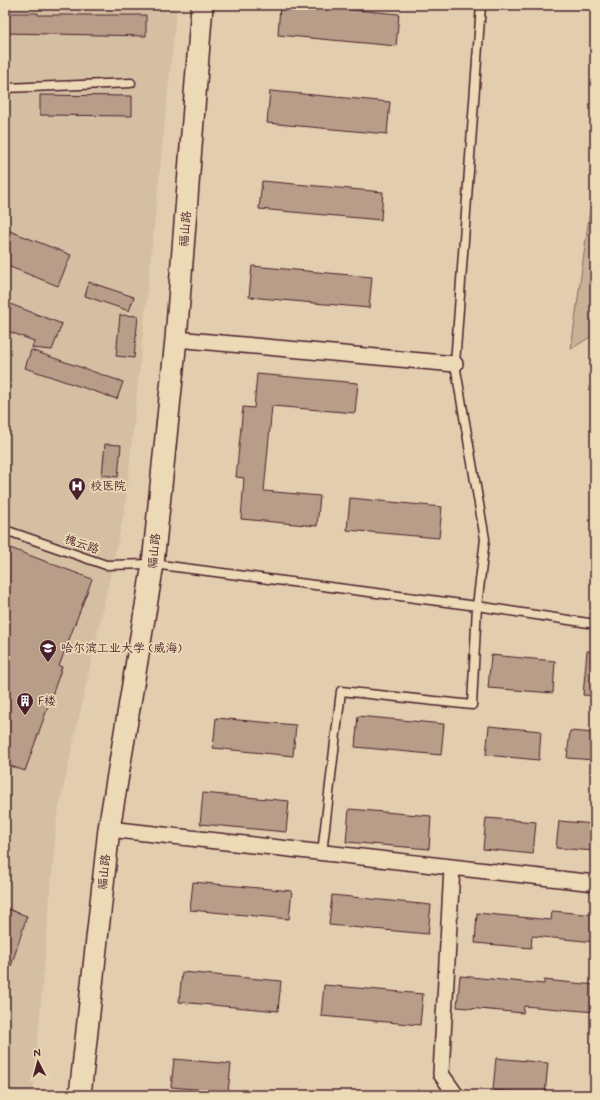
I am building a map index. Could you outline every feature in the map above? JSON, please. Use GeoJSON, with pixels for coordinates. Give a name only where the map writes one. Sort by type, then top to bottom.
{"type":"FeatureCollection","features":[{"type":"Feature","properties":{"kind":"main road","name":"福山路"},"geometry":{"type":"LineString","coordinates":[[80,1095],[109,829],[153,564],[176,339],[202,5]]}},
{"type":"Feature","properties":{"kind":"street"},"geometry":{"type":"LineString","coordinates":[[176,339],[455,364]]}},
{"type":"Feature","properties":{"kind":"street"},"geometry":{"type":"LineString","coordinates":[[109,829],[595,883]]}},
{"type":"Feature","properties":{"kind":"street"},"geometry":{"type":"LineString","coordinates":[[452,868],[441,1074],[456,1095]]}},
{"type":"Feature","properties":{"kind":"lane"},"geometry":{"type":"LineString","coordinates":[[322,853],[341,691],[472,705],[477,606],[485,539],[455,364],[481,5]]}},
{"type":"Feature","properties":{"kind":"lane"},"geometry":{"type":"LineString","coordinates":[[5,88],[131,83]]}},
{"type":"Feature","properties":{"kind":"lane","name":"槐云路"},"geometry":{"type":"LineString","coordinates":[[5,530],[106,565],[153,564],[477,606],[595,624]]}},
{"type":"Feature","properties":{"kind":"shaded area","name":"哈尔滨工业大学 (威海)"},"geometry":{"type":"Polygon","coordinates":[[[5,5],[177,5],[125,509],[57,817],[33,1095],[5,1095],[5,5]]]}},
{"type":"Feature","properties":{"kind":"shaded area"},"geometry":{"type":"Polygon","coordinates":[[[595,173],[595,334],[571,349],[595,173]]]}},
{"type":"Feature","properties":{"kind":"building"},"geometry":{"type":"Polygon","coordinates":[[[280,5],[301,5],[399,14],[396,46],[278,35],[280,5]]]}},
{"type":"Feature","properties":{"kind":"building"},"geometry":{"type":"Polygon","coordinates":[[[5,13],[38,13],[38,15],[146,15],[146,36],[5,33],[5,13]]]}},
{"type":"Feature","properties":{"kind":"building"},"geometry":{"type":"Polygon","coordinates":[[[270,91],[390,102],[387,134],[267,123],[270,91]]]}},
{"type":"Feature","properties":{"kind":"building"},"geometry":{"type":"Polygon","coordinates":[[[40,95],[132,96],[132,116],[40,115],[40,95]]]}},
{"type":"Feature","properties":{"kind":"building"},"geometry":{"type":"Polygon","coordinates":[[[262,181],[383,192],[381,220],[259,209],[262,181]]]}},
{"type":"Feature","properties":{"kind":"building"},"geometry":{"type":"Polygon","coordinates":[[[5,229],[71,255],[58,286],[5,265],[5,229]]]}},
{"type":"Feature","properties":{"kind":"building"},"geometry":{"type":"Polygon","coordinates":[[[252,266],[372,277],[369,308],[249,297],[252,266]]]}},
{"type":"Feature","properties":{"kind":"building"},"geometry":{"type":"Polygon","coordinates":[[[89,282],[134,297],[129,311],[85,296],[89,282]]]}},
{"type":"Feature","properties":{"kind":"building"},"geometry":{"type":"Polygon","coordinates":[[[5,302],[62,324],[52,350],[32,348],[34,341],[5,330],[5,302]]]}},
{"type":"Feature","properties":{"kind":"building"},"geometry":{"type":"Polygon","coordinates":[[[120,315],[138,316],[134,358],[116,356],[120,315]]]}},
{"type":"Feature","properties":{"kind":"building"},"geometry":{"type":"Polygon","coordinates":[[[31,350],[123,382],[117,399],[25,368],[31,350]]]}},
{"type":"Feature","properties":{"kind":"building"},"geometry":{"type":"Polygon","coordinates":[[[257,374],[358,383],[355,413],[272,406],[264,491],[320,496],[317,526],[241,519],[244,478],[236,477],[243,407],[254,408],[257,374]]]}},
{"type":"Feature","properties":{"kind":"building"},"geometry":{"type":"Polygon","coordinates":[[[105,444],[121,445],[118,477],[102,475],[105,444]]]}},
{"type":"Feature","properties":{"kind":"building"},"geometry":{"type":"Polygon","coordinates":[[[350,498],[442,507],[439,538],[347,530],[350,498]]]}},
{"type":"Feature","properties":{"kind":"building"},"geometry":{"type":"Polygon","coordinates":[[[5,546],[92,579],[59,666],[62,667],[25,771],[5,764],[5,546]]]}},
{"type":"Feature","properties":{"kind":"building"},"geometry":{"type":"Polygon","coordinates":[[[587,651],[595,651],[595,696],[583,695],[587,651]]]}},
{"type":"Feature","properties":{"kind":"building"},"geometry":{"type":"Polygon","coordinates":[[[491,655],[555,661],[553,693],[488,688],[491,655]]]}},
{"type":"Feature","properties":{"kind":"building"},"geometry":{"type":"Polygon","coordinates":[[[358,716],[444,724],[441,755],[355,747],[358,716]]]}},
{"type":"Feature","properties":{"kind":"building"},"geometry":{"type":"Polygon","coordinates":[[[216,718],[296,725],[293,756],[213,748],[216,718]]]}},
{"type":"Feature","properties":{"kind":"building"},"geometry":{"type":"Polygon","coordinates":[[[489,726],[541,731],[539,760],[486,755],[489,726]]]}},
{"type":"Feature","properties":{"kind":"building"},"geometry":{"type":"Polygon","coordinates":[[[570,731],[595,733],[595,760],[567,758],[570,731]]]}},
{"type":"Feature","properties":{"kind":"building"},"geometry":{"type":"Polygon","coordinates":[[[203,793],[289,801],[286,832],[200,824],[203,793]]]}},
{"type":"Feature","properties":{"kind":"building"},"geometry":{"type":"Polygon","coordinates":[[[349,809],[431,816],[429,849],[346,842],[349,809]]]}},
{"type":"Feature","properties":{"kind":"building"},"geometry":{"type":"Polygon","coordinates":[[[486,818],[536,822],[533,854],[483,849],[486,818]]]}},
{"type":"Feature","properties":{"kind":"building"},"geometry":{"type":"Polygon","coordinates":[[[559,821],[595,824],[595,851],[556,848],[559,821]]]}},
{"type":"Feature","properties":{"kind":"building"},"geometry":{"type":"Polygon","coordinates":[[[193,882],[292,891],[289,919],[190,910],[193,882]]]}},
{"type":"Feature","properties":{"kind":"building"},"geometry":{"type":"Polygon","coordinates":[[[332,895],[431,905],[428,934],[329,925],[332,895]]]}},
{"type":"Feature","properties":{"kind":"building"},"geometry":{"type":"Polygon","coordinates":[[[5,908],[27,916],[7,979],[5,978],[5,908]]]}},
{"type":"Feature","properties":{"kind":"building"},"geometry":{"type":"Polygon","coordinates":[[[552,911],[595,915],[595,942],[532,936],[531,948],[475,943],[477,913],[551,920],[552,911]]]}},
{"type":"Feature","properties":{"kind":"building"},"geometry":{"type":"Polygon","coordinates":[[[182,972],[281,981],[278,1011],[179,1002],[182,972]]]}},
{"type":"Feature","properties":{"kind":"building"},"geometry":{"type":"Polygon","coordinates":[[[460,976],[544,984],[544,980],[595,985],[595,1012],[524,1006],[523,1013],[457,1007],[460,976]]]}},
{"type":"Feature","properties":{"kind":"building"},"geometry":{"type":"Polygon","coordinates":[[[324,985],[423,994],[420,1025],[321,1016],[324,985]]]}},
{"type":"Feature","properties":{"kind":"building"},"geometry":{"type":"Polygon","coordinates":[[[496,1058],[548,1063],[545,1095],[493,1090],[496,1058]]]}},
{"type":"Feature","properties":{"kind":"building"},"geometry":{"type":"Polygon","coordinates":[[[174,1059],[231,1064],[228,1092],[171,1087],[174,1059]]]}},
{"type":"Feature","properties":{"kind":"place","name":"校医院"},"geometry":{"type":"Point","coordinates":[77,501]}},
{"type":"Feature","properties":{"kind":"place","name":"哈尔滨工业大学 (威海)"},"geometry":{"type":"Point","coordinates":[48,663]}},
{"type":"Feature","properties":{"kind":"place","name":"F楼"},"geometry":{"type":"Point","coordinates":[25,716]}}]}
